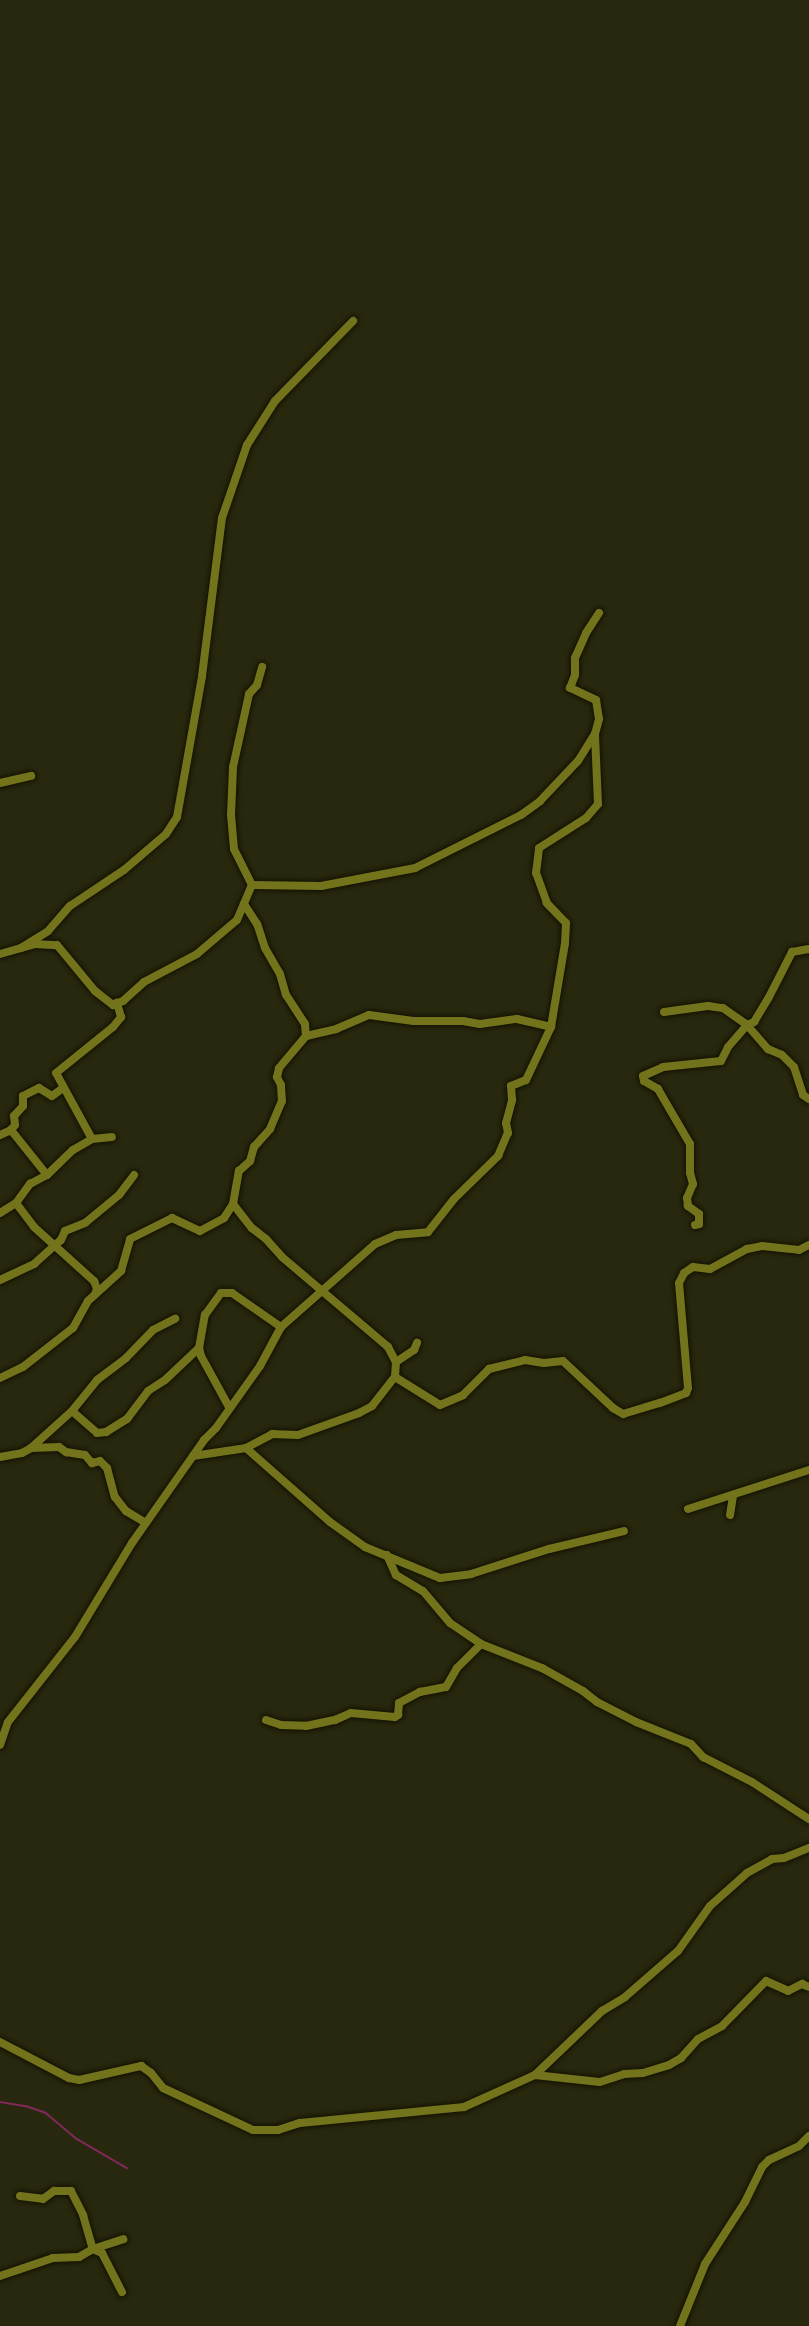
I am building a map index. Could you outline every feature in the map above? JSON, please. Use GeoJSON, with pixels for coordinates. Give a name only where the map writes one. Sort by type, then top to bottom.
{"type":"FeatureCollection","features":[{"type":"Feature","properties":{"kind":"street"},"geometry":{"type":"LineString","coordinates":[[21,948],[48,931],[70,906],[124,870],[166,834],[177,817],[202,676],[222,518],[247,445],[275,401],[353,321]]}},
{"type":"Feature","properties":{"kind":"street"},"geometry":{"type":"LineString","coordinates":[[252,885],[321,886],[415,868],[521,814],[540,801],[578,761],[595,734],[599,719],[596,700],[570,688],[575,675],[575,658],[586,633],[599,613]]}},
{"type":"Feature","properties":{"kind":"street"},"geometry":{"type":"LineString","coordinates":[[0,954],[45,943],[57,945],[95,991],[113,1005],[144,982],[197,954],[237,920],[252,885],[234,849],[231,792],[235,753],[249,694],[260,677],[262,667]]}},
{"type":"Feature","properties":{"kind":"street"},"geometry":{"type":"LineString","coordinates":[[0,1744],[8,1722],[75,1637],[146,1523],[260,1366],[281,1327],[320,1290],[375,1244],[396,1235],[428,1232],[454,1199],[486,1171],[498,1156],[508,1133],[506,1123],[512,1100],[511,1086],[526,1080],[552,1027],[567,926],[547,903],[536,873],[539,848],[586,818],[598,804],[595,734]]}},
{"type":"Feature","properties":{"kind":"street"},"geometry":{"type":"LineString","coordinates":[[0,783],[31,776]]}},
{"type":"Feature","properties":{"kind":"street"},"geometry":{"type":"LineString","coordinates":[[244,904],[257,924],[266,948],[280,974],[286,995],[292,1000],[297,1014],[305,1024],[306,1036]]}},
{"type":"Feature","properties":{"kind":"street"},"geometry":{"type":"LineString","coordinates":[[695,1225],[699,1224],[699,1214],[688,1206],[687,1198],[693,1184],[690,1173],[690,1144],[658,1089],[644,1081],[644,1076],[663,1067],[721,1061],[728,1047],[747,1025],[754,1022],[792,952],[809,949]]}},
{"type":"Feature","properties":{"kind":"street"},"geometry":{"type":"LineString","coordinates":[[92,1139],[74,1102],[63,1088],[56,1073],[121,1017],[117,1004]]}},
{"type":"Feature","properties":{"kind":"street"},"geometry":{"type":"LineString","coordinates":[[664,1012],[708,1006],[723,1008],[747,1025],[768,1049],[782,1055],[794,1067],[803,1095],[809,1099]]}},
{"type":"Feature","properties":{"kind":"street"},"geometry":{"type":"LineString","coordinates":[[94,1294],[121,1271],[130,1239],[172,1218],[200,1232],[224,1218],[233,1204],[239,1171],[250,1161],[254,1147],[270,1129],[282,1101],[278,1077],[279,1068],[306,1036],[336,1029],[369,1015],[414,1022],[463,1021],[480,1024],[517,1019],[552,1027]]}},
{"type":"Feature","properties":{"kind":"street"},"geometry":{"type":"LineString","coordinates":[[0,1136],[12,1130],[15,1125],[14,1113],[22,1106],[23,1096],[39,1088],[52,1096],[63,1088]]}},
{"type":"Feature","properties":{"kind":"street"},"geometry":{"type":"LineString","coordinates":[[12,1130],[46,1175]]}},
{"type":"Feature","properties":{"kind":"street"},"geometry":{"type":"LineString","coordinates":[[0,1214],[16,1203],[30,1184],[46,1175],[73,1150],[92,1139],[112,1137]]}},
{"type":"Feature","properties":{"kind":"street"},"geometry":{"type":"LineString","coordinates":[[0,1280],[34,1264],[55,1246],[66,1231],[85,1223],[119,1196],[134,1175]]}},
{"type":"Feature","properties":{"kind":"street"},"geometry":{"type":"LineString","coordinates":[[0,1378],[22,1367],[73,1328],[80,1319],[83,1308],[97,1289],[94,1281],[34,1227],[16,1203]]}},
{"type":"Feature","properties":{"kind":"street"},"geometry":{"type":"LineString","coordinates":[[193,1456],[246,1448],[272,1434],[298,1435],[359,1413],[372,1406],[394,1377],[396,1362],[388,1347],[320,1290],[252,1228],[233,1204]]}},
{"type":"Feature","properties":{"kind":"street"},"geometry":{"type":"LineString","coordinates":[[394,1377],[440,1405],[463,1395],[489,1369],[525,1360],[563,1361],[613,1408],[623,1414],[660,1403],[686,1393],[688,1388],[679,1283],[684,1273],[693,1267],[710,1269],[747,1250],[762,1246],[798,1250],[809,1245]]}},
{"type":"Feature","properties":{"kind":"street"},"geometry":{"type":"LineString","coordinates":[[229,1407],[220,1388],[204,1365],[199,1348],[205,1315],[221,1293],[232,1293],[281,1327]]}},
{"type":"Feature","properties":{"kind":"street"},"geometry":{"type":"LineString","coordinates":[[0,1457],[22,1453],[31,1448],[72,1411],[97,1380],[126,1358],[153,1330],[175,1319]]}},
{"type":"Feature","properties":{"kind":"street"},"geometry":{"type":"LineString","coordinates":[[396,1362],[414,1350],[417,1343]]}},
{"type":"Feature","properties":{"kind":"street"},"geometry":{"type":"LineString","coordinates":[[72,1411],[97,1433],[106,1432],[127,1419],[148,1391],[165,1380],[199,1348]]}},
{"type":"Feature","properties":{"kind":"street"},"geometry":{"type":"LineString","coordinates":[[31,1448],[59,1447],[66,1452],[85,1455],[92,1463],[100,1461],[107,1468],[115,1497],[126,1511],[146,1523]]}},
{"type":"Feature","properties":{"kind":"street"},"geometry":{"type":"LineString","coordinates":[[246,1448],[330,1522],[365,1547],[440,1578],[471,1574],[549,1549],[624,1531]]}},
{"type":"Feature","properties":{"kind":"street"},"geometry":{"type":"LineString","coordinates":[[688,1509],[809,1470]]}},
{"type":"Feature","properties":{"kind":"street"},"geometry":{"type":"LineString","coordinates":[[730,1515],[733,1495]]}},
{"type":"Feature","properties":{"kind":"street"},"geometry":{"type":"LineString","coordinates":[[387,1555],[396,1575],[423,1591],[450,1623],[480,1644],[542,1668],[583,1691],[597,1702],[636,1722],[691,1744],[703,1757],[752,1782],[809,1819]]}},
{"type":"Feature","properties":{"kind":"street"},"geometry":{"type":"LineString","coordinates":[[266,1720],[281,1725],[306,1726],[335,1720],[351,1713],[395,1717],[398,1715],[399,1703],[420,1692],[446,1687],[457,1668],[480,1644]]}},
{"type":"Feature","properties":{"kind":"street"},"geometry":{"type":"LineString","coordinates":[[0,2042],[69,2078],[79,2080],[141,2066],[151,2073],[162,2088],[253,2130],[278,2130],[300,2123],[464,2107],[535,2075],[602,2011],[626,1997],[678,1951],[710,1906],[747,1872],[772,1859],[784,1858],[809,1848]]}},
{"type":"Feature","properties":{"kind":"street"},"geometry":{"type":"LineString","coordinates":[[535,2075],[600,2082],[624,2074],[652,2070],[681,2058],[698,2039],[722,2026],[766,1981],[772,1981],[788,1991],[802,1984],[809,1987]]}},
{"type":"Feature","properties":{"kind":"street"},"geometry":{"type":"LineString","coordinates":[[680,2326],[705,2264],[745,2202],[762,2167],[769,2160],[799,2146],[809,2136]]}},
{"type":"Feature","properties":{"kind":"street"},"geometry":{"type":"LineString","coordinates":[[20,2196],[43,2199],[54,2191],[71,2191],[83,2215],[93,2249],[102,2253],[122,2292]]}},
{"type":"Feature","properties":{"kind":"street"},"geometry":{"type":"LineString","coordinates":[[0,2276],[54,2258],[79,2257],[93,2249],[123,2239]]}},
{"type":"Feature","properties":{"kind":"waterway"},"geometry":{"type":"LineString","coordinates":[[0,2102],[26,2106],[46,2113],[77,2139],[127,2168]]}}]}
